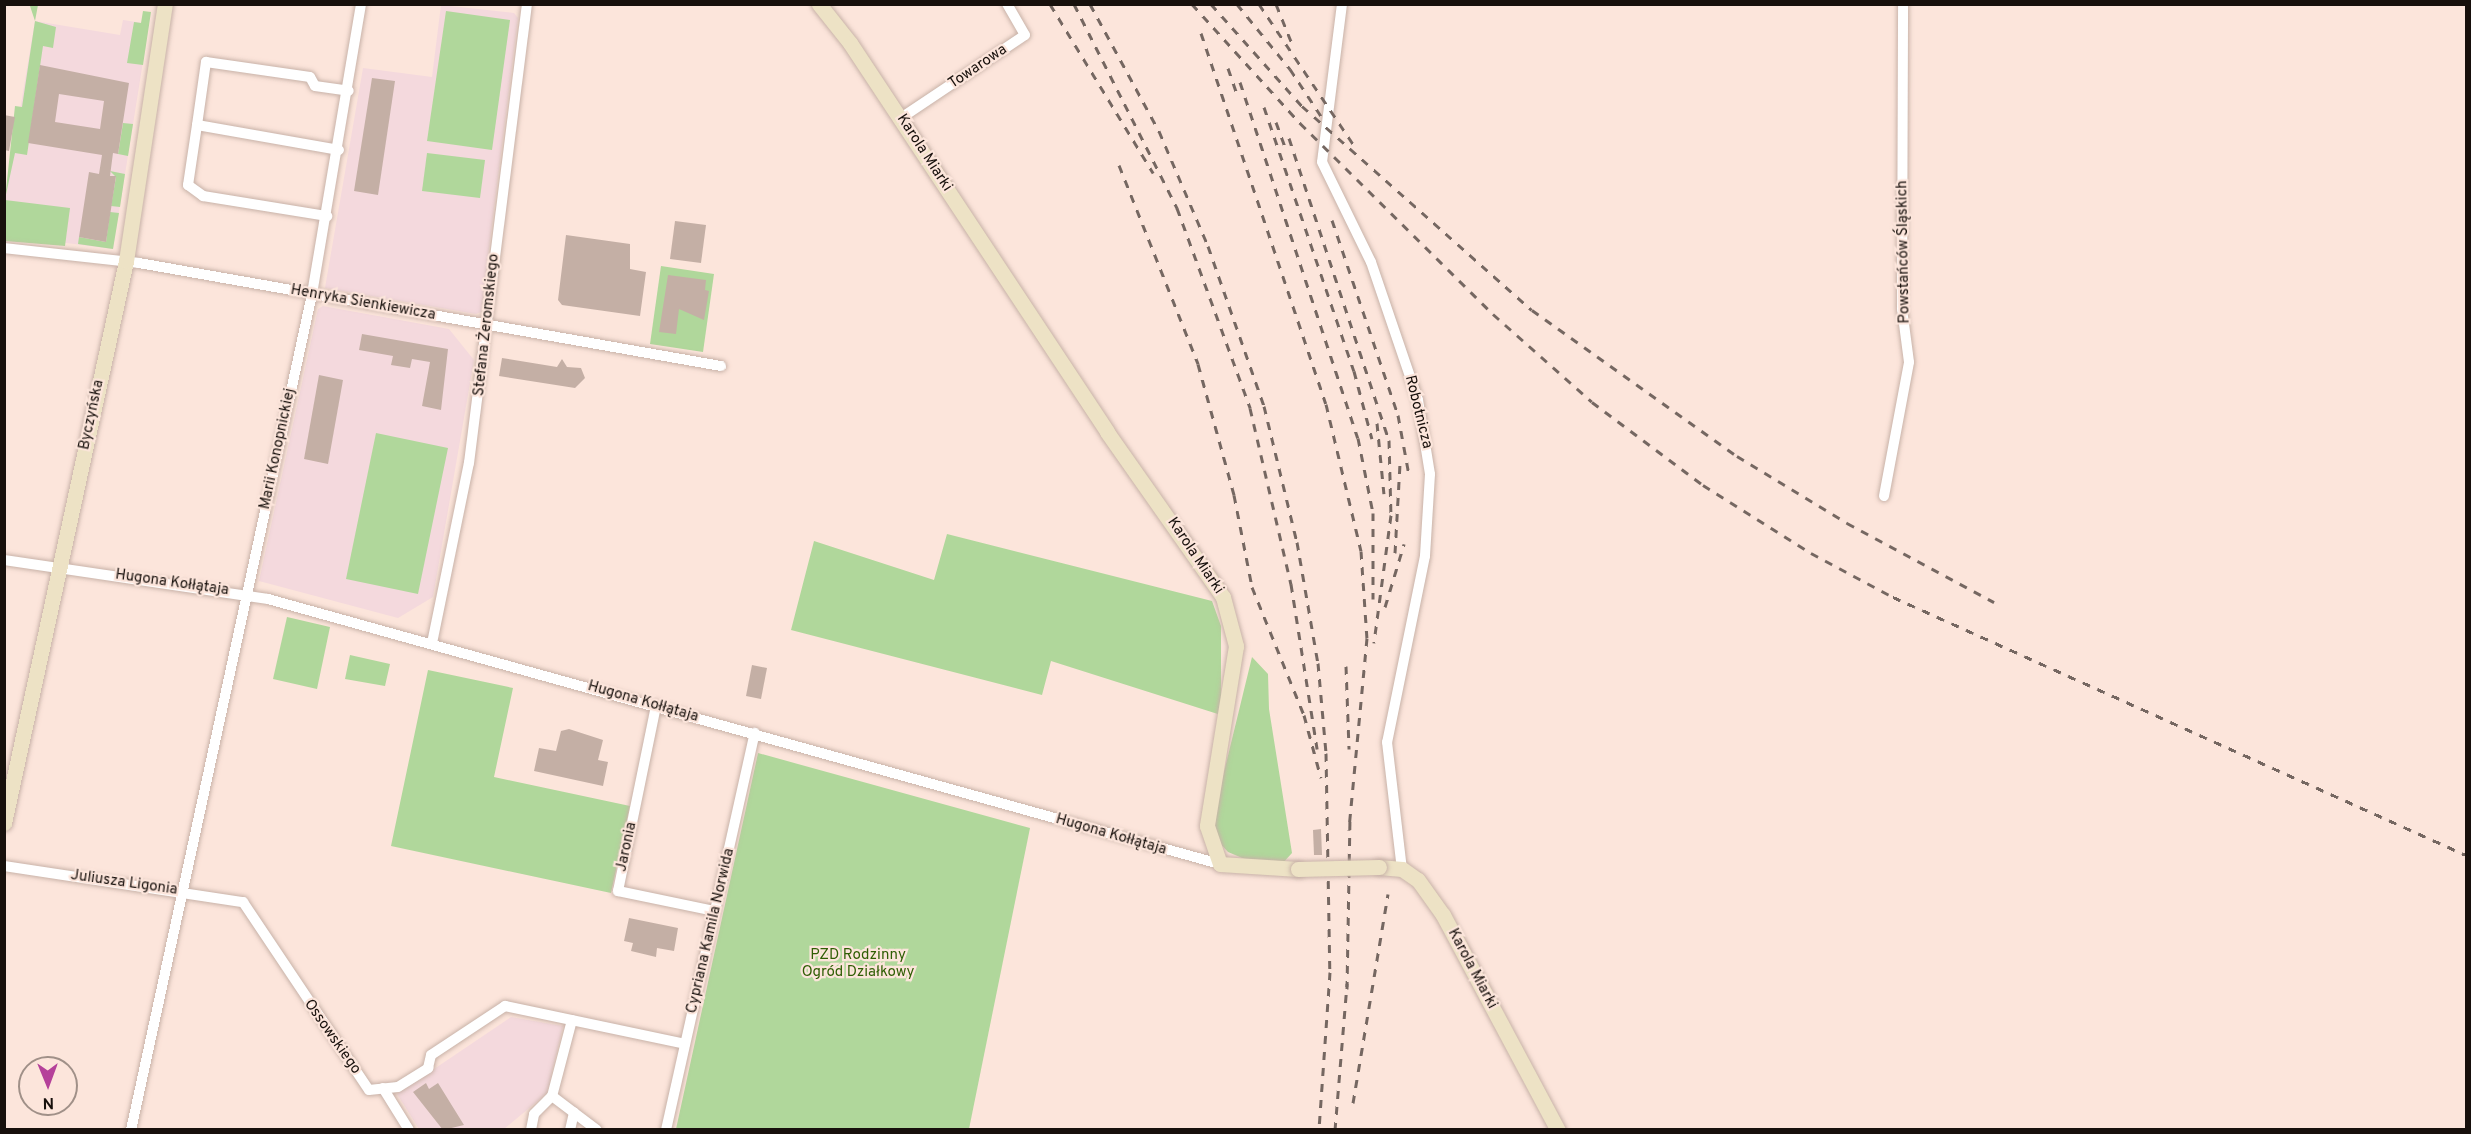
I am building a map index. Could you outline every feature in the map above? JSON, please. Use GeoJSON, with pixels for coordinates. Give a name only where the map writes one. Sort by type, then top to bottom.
{"type":"FeatureCollection","features":[{"type":"Feature","properties":{"kind":"street","name":"Byczyńska"},"geometry":{"type":"LineString","coordinates":[[4,823],[126,261],[165,4]]}},
{"type":"Feature","properties":{"kind":"street","name":"Marii Konopnickiej"},"geometry":{"type":"LineString","coordinates":[[183,892],[312,294],[350,91],[361,4]]}},
{"type":"Feature","properties":{"kind":"street","name":"Stefana Żeromskiego"},"geometry":{"type":"LineString","coordinates":[[432,643],[469,463],[527,4]]}},
{"type":"Feature","properties":{"kind":"street","name":"Karola Miarki"},"geometry":{"type":"LineString","coordinates":[[819,4],[901,118],[1107,432],[1223,597],[1236,646],[1207,826],[1220,864]]}},
{"type":"Feature","properties":{"kind":"street","name":"Towarowa"},"geometry":{"type":"LineString","coordinates":[[901,118],[1025,35],[1006,4]]}},
{"type":"Feature","properties":{"kind":"street","name":"Robotnicza"},"geometry":{"type":"LineString","coordinates":[[1342,4],[1322,162],[1371,262],[1418,400],[1431,474],[1425,556],[1387,742],[1402,869]]}},
{"type":"Feature","properties":{"kind":"street","name":"Powstańców Śląskich"},"geometry":{"type":"LineString","coordinates":[[1884,496],[1909,362],[1902,309],[1903,4]]}},
{"type":"Feature","properties":{"kind":"street"},"geometry":{"type":"LineString","coordinates":[[327,216],[202,196],[188,184],[206,62],[310,77],[315,86],[350,91]]}},
{"type":"Feature","properties":{"kind":"street"},"geometry":{"type":"LineString","coordinates":[[197,124],[339,150]]}},
{"type":"Feature","properties":{"kind":"street","name":"Henryka Sienkiewicza"},"geometry":{"type":"LineString","coordinates":[[4,248],[126,261],[721,366]]}},
{"type":"Feature","properties":{"kind":"street","name":"Hugona Kołłątaja"},"geometry":{"type":"LineString","coordinates":[[4,560],[247,594],[432,643],[1220,864]]}},
{"type":"Feature","properties":{"kind":"street","name":"Jaronia"},"geometry":{"type":"LineString","coordinates":[[656,706],[618,891],[715,911]]}},
{"type":"Feature","properties":{"kind":"street","name":"Cypriana Kamila Norwida"},"geometry":{"type":"LineString","coordinates":[[666,1130],[755,734]]}},
{"type":"Feature","properties":{"kind":"street"},"geometry":{"type":"LineString","coordinates":[[1220,864],[1298,869],[1379,867],[1402,869]]}},
{"type":"Feature","properties":{"kind":"street","name":"Juliusza Ligonia"},"geometry":{"type":"LineString","coordinates":[[4,866],[243,902]]}},
{"type":"Feature","properties":{"kind":"street","name":"Karola Miarki"},"geometry":{"type":"LineString","coordinates":[[1402,869],[1418,880],[1443,915],[1558,1130]]}},
{"type":"Feature","properties":{"kind":"street"},"geometry":{"type":"LineString","coordinates":[[131,1130],[183,892]]}},
{"type":"Feature","properties":{"kind":"street","name":"Ossowskiego"},"geometry":{"type":"LineString","coordinates":[[243,902],[369,1090],[383,1088]]}},
{"type":"Feature","properties":{"kind":"street"},"geometry":{"type":"LineString","coordinates":[[409,1130],[383,1088],[398,1087],[428,1068],[430,1055],[505,1006],[685,1044]]}},
{"type":"Feature","properties":{"kind":"street"},"geometry":{"type":"LineString","coordinates":[[531,1130],[534,1114],[552,1096],[572,1020]]}},
{"type":"Feature","properties":{"kind":"street"},"geometry":{"type":"LineString","coordinates":[[552,1096],[597,1130]]}},
{"type":"Feature","properties":{"kind":"street"},"geometry":{"type":"LineString","coordinates":[[570,1130],[574,1112]]}},
{"type":"Feature","properties":{"kind":"shaded area"},"geometry":{"type":"Polygon","coordinates":[[[441,5],[514,13],[518,18],[481,312],[476,314],[325,288],[363,68],[432,77],[441,5]]]}},
{"type":"Feature","properties":{"kind":"shaded area"},"geometry":{"type":"Polygon","coordinates":[[[123,20],[149,24],[113,249],[5,235],[5,199],[35,21],[120,35],[123,20]]]}},
{"type":"Feature","properties":{"kind":"shaded area"},"geometry":{"type":"Polygon","coordinates":[[[323,306],[449,329],[474,360],[433,597],[398,618],[259,581],[318,309],[323,306]]]}},
{"type":"Feature","properties":{"kind":"shaded area"},"geometry":{"type":"Polygon","coordinates":[[[511,1017],[563,1026],[547,1093],[504,1129],[419,1129],[397,1094],[511,1017]]]}},
{"type":"Feature","properties":{"kind":"green space"},"geometry":{"type":"Polygon","coordinates":[[[20,5],[38,5],[35,21],[30,6],[20,5]]]}},
{"type":"Feature","properties":{"kind":"green space"},"geometry":{"type":"Polygon","coordinates":[[[143,11],[151,12],[143,65],[127,63],[134,22],[141,23],[143,11]]]}},
{"type":"Feature","properties":{"kind":"green space"},"geometry":{"type":"Polygon","coordinates":[[[446,11],[510,20],[492,150],[427,141],[446,11]]]}},
{"type":"Feature","properties":{"kind":"green space"},"geometry":{"type":"Polygon","coordinates":[[[35,21],[56,27],[53,48],[43,46],[27,155],[15,153],[5,199],[15,106],[22,107],[35,21]]]}},
{"type":"Feature","properties":{"kind":"green space"},"geometry":{"type":"Polygon","coordinates":[[[123,123],[133,124],[128,156],[118,154],[123,123]]]}},
{"type":"Feature","properties":{"kind":"green space"},"geometry":{"type":"Polygon","coordinates":[[[427,153],[485,160],[480,198],[422,191],[427,153]]]}},
{"type":"Feature","properties":{"kind":"green space"},"geometry":{"type":"Polygon","coordinates":[[[110,171],[125,174],[120,207],[111,206],[116,177],[110,171]]]}},
{"type":"Feature","properties":{"kind":"green space"},"geometry":{"type":"Polygon","coordinates":[[[5,200],[70,208],[65,246],[5,241],[5,200]]]}},
{"type":"Feature","properties":{"kind":"green space"},"geometry":{"type":"Polygon","coordinates":[[[110,212],[119,213],[113,249],[78,244],[79,237],[106,242],[110,212]]]}},
{"type":"Feature","properties":{"kind":"green space"},"geometry":{"type":"Polygon","coordinates":[[[661,266],[714,274],[703,352],[650,344],[661,266]]]}},
{"type":"Feature","properties":{"kind":"green space"},"geometry":{"type":"Polygon","coordinates":[[[376,433],[448,448],[418,594],[346,579],[376,433]]]}},
{"type":"Feature","properties":{"kind":"green space"},"geometry":{"type":"Polygon","coordinates":[[[947,534],[1212,601],[1221,626],[1221,715],[1051,661],[1042,695],[791,630],[814,541],[934,580],[947,534]]]}},
{"type":"Feature","properties":{"kind":"green space"},"geometry":{"type":"Polygon","coordinates":[[[287,617],[330,627],[317,689],[273,679],[287,617]]]}},
{"type":"Feature","properties":{"kind":"green space"},"geometry":{"type":"Polygon","coordinates":[[[350,655],[390,664],[385,686],[345,679],[350,655]]]}},
{"type":"Feature","properties":{"kind":"green space"},"geometry":{"type":"Polygon","coordinates":[[[1252,657],[1268,674],[1269,709],[1292,853],[1282,864],[1247,860],[1228,852],[1215,838],[1214,813],[1252,657]]]}},
{"type":"Feature","properties":{"kind":"green space"},"geometry":{"type":"Polygon","coordinates":[[[428,670],[513,688],[494,777],[630,806],[611,893],[391,846],[428,670]]]}},
{"type":"Feature","properties":{"kind":"green space","name":"PZD Rodzinny Ogród Działkowy"},"geometry":{"type":"Polygon","coordinates":[[[758,753],[1030,828],[969,1129],[676,1129],[758,753]]]}},
{"type":"Feature","properties":{"kind":"building"},"geometry":{"type":"Polygon","coordinates":[[[40,65],[129,83],[118,154],[113,153],[110,176],[116,176],[106,242],[79,237],[89,172],[99,174],[102,155],[28,143],[40,65]],[[59,94],[55,122],[100,129],[104,101],[59,94]]]}},
{"type":"Feature","properties":{"kind":"building"},"geometry":{"type":"Polygon","coordinates":[[[372,78],[395,81],[378,195],[354,191],[372,78]]]}},
{"type":"Feature","properties":{"kind":"building"},"geometry":{"type":"Polygon","coordinates":[[[4,115],[15,117],[9,151],[4,150],[4,115]]]}},
{"type":"Feature","properties":{"kind":"building"},"geometry":{"type":"Polygon","coordinates":[[[675,221],[706,225],[701,263],[670,259],[675,221]]]}},
{"type":"Feature","properties":{"kind":"building"},"geometry":{"type":"Polygon","coordinates":[[[566,235],[630,244],[630,269],[646,272],[640,316],[562,305],[558,300],[566,235]]]}},
{"type":"Feature","properties":{"kind":"building"},"geometry":{"type":"Polygon","coordinates":[[[668,275],[706,280],[705,290],[709,291],[704,320],[679,309],[676,334],[659,332],[668,275]]]}},
{"type":"Feature","properties":{"kind":"building"},"geometry":{"type":"Polygon","coordinates":[[[362,334],[448,349],[441,410],[422,406],[430,362],[412,359],[410,368],[391,365],[393,356],[359,350],[362,334]]]}},
{"type":"Feature","properties":{"kind":"building"},"geometry":{"type":"Polygon","coordinates":[[[502,358],[557,367],[562,359],[567,367],[581,368],[585,378],[575,388],[499,376],[502,358]]]}},
{"type":"Feature","properties":{"kind":"building"},"geometry":{"type":"Polygon","coordinates":[[[319,375],[343,380],[328,464],[304,459],[319,375]]]}},
{"type":"Feature","properties":{"kind":"building"},"geometry":{"type":"Polygon","coordinates":[[[752,665],[767,668],[761,699],[746,696],[752,665]]]}},
{"type":"Feature","properties":{"kind":"building"},"geometry":{"type":"Polygon","coordinates":[[[569,729],[603,740],[598,760],[608,762],[603,786],[534,771],[539,748],[556,751],[561,731],[569,729]]]}},
{"type":"Feature","properties":{"kind":"building"},"geometry":{"type":"Polygon","coordinates":[[[1321,829],[1322,855],[1314,855],[1313,830],[1321,829]]]}},
{"type":"Feature","properties":{"kind":"building"},"geometry":{"type":"Polygon","coordinates":[[[629,918],[678,928],[674,951],[657,948],[656,957],[631,951],[633,943],[624,941],[629,918]]]}},
{"type":"Feature","properties":{"kind":"building"},"geometry":{"type":"Polygon","coordinates":[[[426,1083],[429,1089],[438,1083],[464,1125],[443,1130],[413,1092],[426,1083]]]}},
{"type":"Feature","properties":{"kind":"railway"},"geometry":{"type":"LineString","coordinates":[[1050,4],[1153,173]]}},
{"type":"Feature","properties":{"kind":"railway"},"geometry":{"type":"LineString","coordinates":[[1074,4],[1177,208],[1250,408],[1291,584],[1317,749]]}},
{"type":"Feature","properties":{"kind":"railway"},"geometry":{"type":"LineString","coordinates":[[1090,4],[1159,131],[1208,246],[1264,406],[1297,542],[1318,663],[1326,753],[1330,972],[1319,1130]]}},
{"type":"Feature","properties":{"kind":"railway"},"geometry":{"type":"LineString","coordinates":[[1192,4],[1300,123],[1493,314],[1592,402],[1703,485],[1811,553],[1893,597],[2466,855]]}},
{"type":"Feature","properties":{"kind":"railway"},"geometry":{"type":"LineString","coordinates":[[1211,4],[1302,106],[1532,310],[1737,456],[1847,523],[1994,602]]}},
{"type":"Feature","properties":{"kind":"railway"},"geometry":{"type":"LineString","coordinates":[[1237,4],[1290,69],[1321,116]]}},
{"type":"Feature","properties":{"kind":"railway"},"geometry":{"type":"LineString","coordinates":[[1259,4],[1355,147]]}},
{"type":"Feature","properties":{"kind":"railway"},"geometry":{"type":"LineString","coordinates":[[1276,4],[1293,46]]}},
{"type":"Feature","properties":{"kind":"railway"},"geometry":{"type":"LineString","coordinates":[[1201,33],[1326,404],[1361,551],[1367,638],[1349,830]]}},
{"type":"Feature","properties":{"kind":"railway"},"geometry":{"type":"LineString","coordinates":[[1228,68],[1237,94]]}},
{"type":"Feature","properties":{"kind":"railway"},"geometry":{"type":"LineString","coordinates":[[1240,82],[1358,438],[1373,513],[1373,599]]}},
{"type":"Feature","properties":{"kind":"railway"},"geometry":{"type":"LineString","coordinates":[[1264,107],[1354,371],[1372,439]]}},
{"type":"Feature","properties":{"kind":"railway"},"geometry":{"type":"LineString","coordinates":[[1276,122],[1286,150]]}},
{"type":"Feature","properties":{"kind":"railway"},"geometry":{"type":"LineString","coordinates":[[1289,138],[1389,440],[1391,515],[1374,643]]}},
{"type":"Feature","properties":{"kind":"railway"},"geometry":{"type":"LineString","coordinates":[[1119,165],[1198,364],[1234,495],[1252,587],[1304,715],[1321,778]]}},
{"type":"Feature","properties":{"kind":"railway"},"geometry":{"type":"LineString","coordinates":[[1332,220],[1398,415],[1409,475]]}},
{"type":"Feature","properties":{"kind":"railway"},"geometry":{"type":"LineString","coordinates":[[1377,423],[1384,494]]}},
{"type":"Feature","properties":{"kind":"railway"},"geometry":{"type":"LineString","coordinates":[[1395,553],[1400,464]]}},
{"type":"Feature","properties":{"kind":"railway"},"geometry":{"type":"LineString","coordinates":[[1385,607],[1404,544]]}},
{"type":"Feature","properties":{"kind":"railway"},"geometry":{"type":"LineString","coordinates":[[1346,666],[1349,749]]}},
{"type":"Feature","properties":{"kind":"railway"},"geometry":{"type":"LineString","coordinates":[[1347,989],[1350,821]]}},
{"type":"Feature","properties":{"kind":"railway"},"geometry":{"type":"LineString","coordinates":[[1353,1103],[1388,894]]}},
{"type":"Feature","properties":{"kind":"railway"},"geometry":{"type":"LineString","coordinates":[[1335,1130],[1347,983]]}}]}
